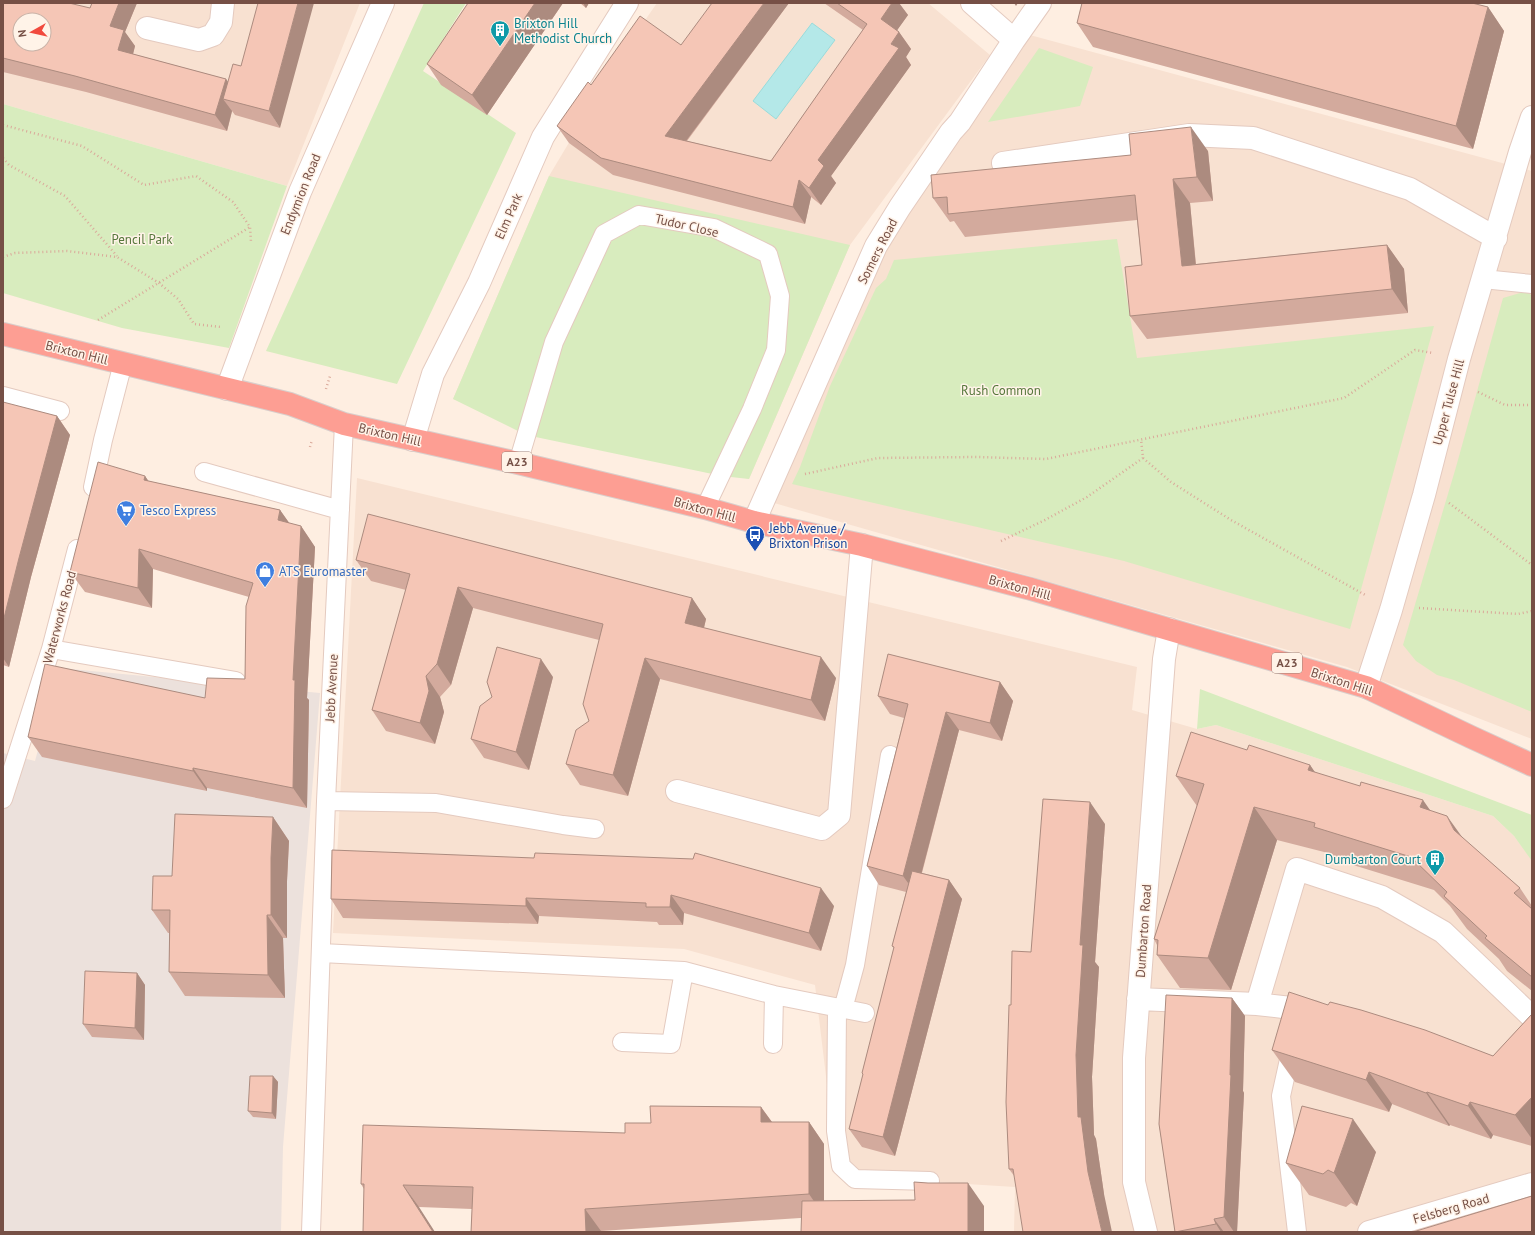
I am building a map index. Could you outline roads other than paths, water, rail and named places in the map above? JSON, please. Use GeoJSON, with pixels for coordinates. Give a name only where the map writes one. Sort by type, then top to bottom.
{"type":"FeatureCollection","features":[{"type":"Feature","properties":{"kind":"highway","name":"Brixton Hill"},"geometry":{"type":"LineString","coordinates":[[3,334],[290,404],[344,424],[518,463],[705,508],[754,522],[862,545],[1031,589],[1366,686],[1464,734],[1532,765]]}},
{"type":"Feature","properties":{"kind":"street"},"geometry":{"type":"LineString","coordinates":[[147,28],[200,40],[213,35],[220,22],[223,3]]}},
{"type":"Feature","properties":{"kind":"street","name":"Endymion Road"},"geometry":{"type":"LineString","coordinates":[[227,389],[300,192],[383,3]]}},
{"type":"Feature","properties":{"kind":"street","name":"Elm Park"},"geometry":{"type":"LineString","coordinates":[[413,440],[433,374],[479,283],[543,137],[627,3]]}},
{"type":"Feature","properties":{"kind":"street"},"geometry":{"type":"LineString","coordinates":[[972,3],[1014,40]]}},
{"type":"Feature","properties":{"kind":"street","name":"Somers Road"},"geometry":{"type":"LineString","coordinates":[[754,522],[876,246],[900,207],[951,132],[960,122],[1040,3]]}},
{"type":"Feature","properties":{"kind":"street","name":"Upper Tulse Hill"},"geometry":{"type":"LineString","coordinates":[[1366,686],[1391,610],[1424,495],[1459,358],[1496,238],[1520,152],[1532,117]]}},
{"type":"Feature","properties":{"kind":"street"},"geometry":{"type":"LineString","coordinates":[[1003,163],[1189,135],[1253,138],[1410,189],[1496,238]]}},
{"type":"Feature","properties":{"kind":"street"},"geometry":{"type":"LineString","coordinates":[[677,792],[822,829],[839,815],[862,545]]}},
{"type":"Feature","properties":{"kind":"street","name":"Dumbarton Road"},"geometry":{"type":"LineString","coordinates":[[1146,1232],[1134,1182],[1134,1058],[1161,695],[1164,659],[1169,629]]}},
{"type":"Feature","properties":{"kind":"street"},"geometry":{"type":"LineString","coordinates":[[1257,1004],[1297,869],[1382,897],[1443,932],[1532,1018]]}},
{"type":"Feature","properties":{"kind":"street"},"geometry":{"type":"LineString","coordinates":[[1138,999],[1257,1004],[1298,1021],[1332,1016]]}},
{"type":"Feature","properties":{"kind":"street","name":"Felsberg Road"},"geometry":{"type":"LineString","coordinates":[[1369,1232],[1532,1184]]}},
{"type":"Feature","properties":{"kind":"lane","name":"Tudor Close"},"geometry":{"type":"LineString","coordinates":[[518,463],[554,342],[604,234],[639,214],[714,228],[768,254],[780,296],[776,350],[752,409],[705,508]]}},
{"type":"Feature","properties":{"kind":"lane"},"geometry":{"type":"LineString","coordinates":[[1483,279],[1532,284]]}},
{"type":"Feature","properties":{"kind":"lane"},"geometry":{"type":"LineString","coordinates":[[89,506],[106,465],[123,363]]}},
{"type":"Feature","properties":{"kind":"lane"},"geometry":{"type":"LineString","coordinates":[[3,396],[60,411]]}},
{"type":"Feature","properties":{"kind":"lane","name":"Jebb Avenue"},"geometry":{"type":"LineString","coordinates":[[311,1232],[326,801],[344,424]]}},
{"type":"Feature","properties":{"kind":"lane"},"geometry":{"type":"LineString","coordinates":[[204,472],[340,510]]}},
{"type":"Feature","properties":{"kind":"lane","name":"Waterworks Road"},"geometry":{"type":"LineString","coordinates":[[4,794],[51,649],[81,536]]}},
{"type":"Feature","properties":{"kind":"lane"},"geometry":{"type":"LineString","coordinates":[[51,649],[236,680]]}},
{"type":"Feature","properties":{"kind":"lane"},"geometry":{"type":"LineString","coordinates":[[890,755],[855,965],[840,1008],[836,1131],[841,1166],[855,1179],[930,1181]]}},
{"type":"Feature","properties":{"kind":"lane"},"geometry":{"type":"LineString","coordinates":[[326,801],[436,803],[563,825],[595,829]]}},
{"type":"Feature","properties":{"kind":"lane"},"geometry":{"type":"LineString","coordinates":[[321,953],[684,971],[774,995],[865,1013]]}},
{"type":"Feature","properties":{"kind":"lane"},"geometry":{"type":"LineString","coordinates":[[622,1042],[671,1044],[684,971]]}},
{"type":"Feature","properties":{"kind":"lane"},"geometry":{"type":"LineString","coordinates":[[773,1044],[774,995]]}},
{"type":"Feature","properties":{"kind":"lane"},"geometry":{"type":"LineString","coordinates":[[1297,1232],[1281,1096],[1298,1021]]}},
{"type":"Feature","properties":{"kind":"water"},"geometry":{"type":"Polygon","coordinates":[[[812,23],[835,40],[776,119],[753,101],[812,23]]]}},
{"type":"Feature","properties":{"kind":"place","name":"Brixton Hill Methodist Church"},"geometry":{"type":"Point","coordinates":[500,47]}},
{"type":"Feature","properties":{"kind":"place","name":"Tesco Express"},"geometry":{"type":"Point","coordinates":[126,527]}},
{"type":"Feature","properties":{"kind":"place","name":"Jebb Avenue / Brixton Prison"},"geometry":{"type":"Point","coordinates":[755,552]}},
{"type":"Feature","properties":{"kind":"place","name":"ATS Euromaster"},"geometry":{"type":"Point","coordinates":[265,588]}},
{"type":"Feature","properties":{"kind":"place","name":"Dumbarton Court"},"geometry":{"type":"Point","coordinates":[1435,876]}},
{"type":"Feature","properties":{"kind":"park label","name":"Pencil Park"},"geometry":{"type":"Point","coordinates":[142,239]}},
{"type":"Feature","properties":{"kind":"park label","name":"Rush Common"},"geometry":{"type":"Point","coordinates":[1001,390]}}]}
